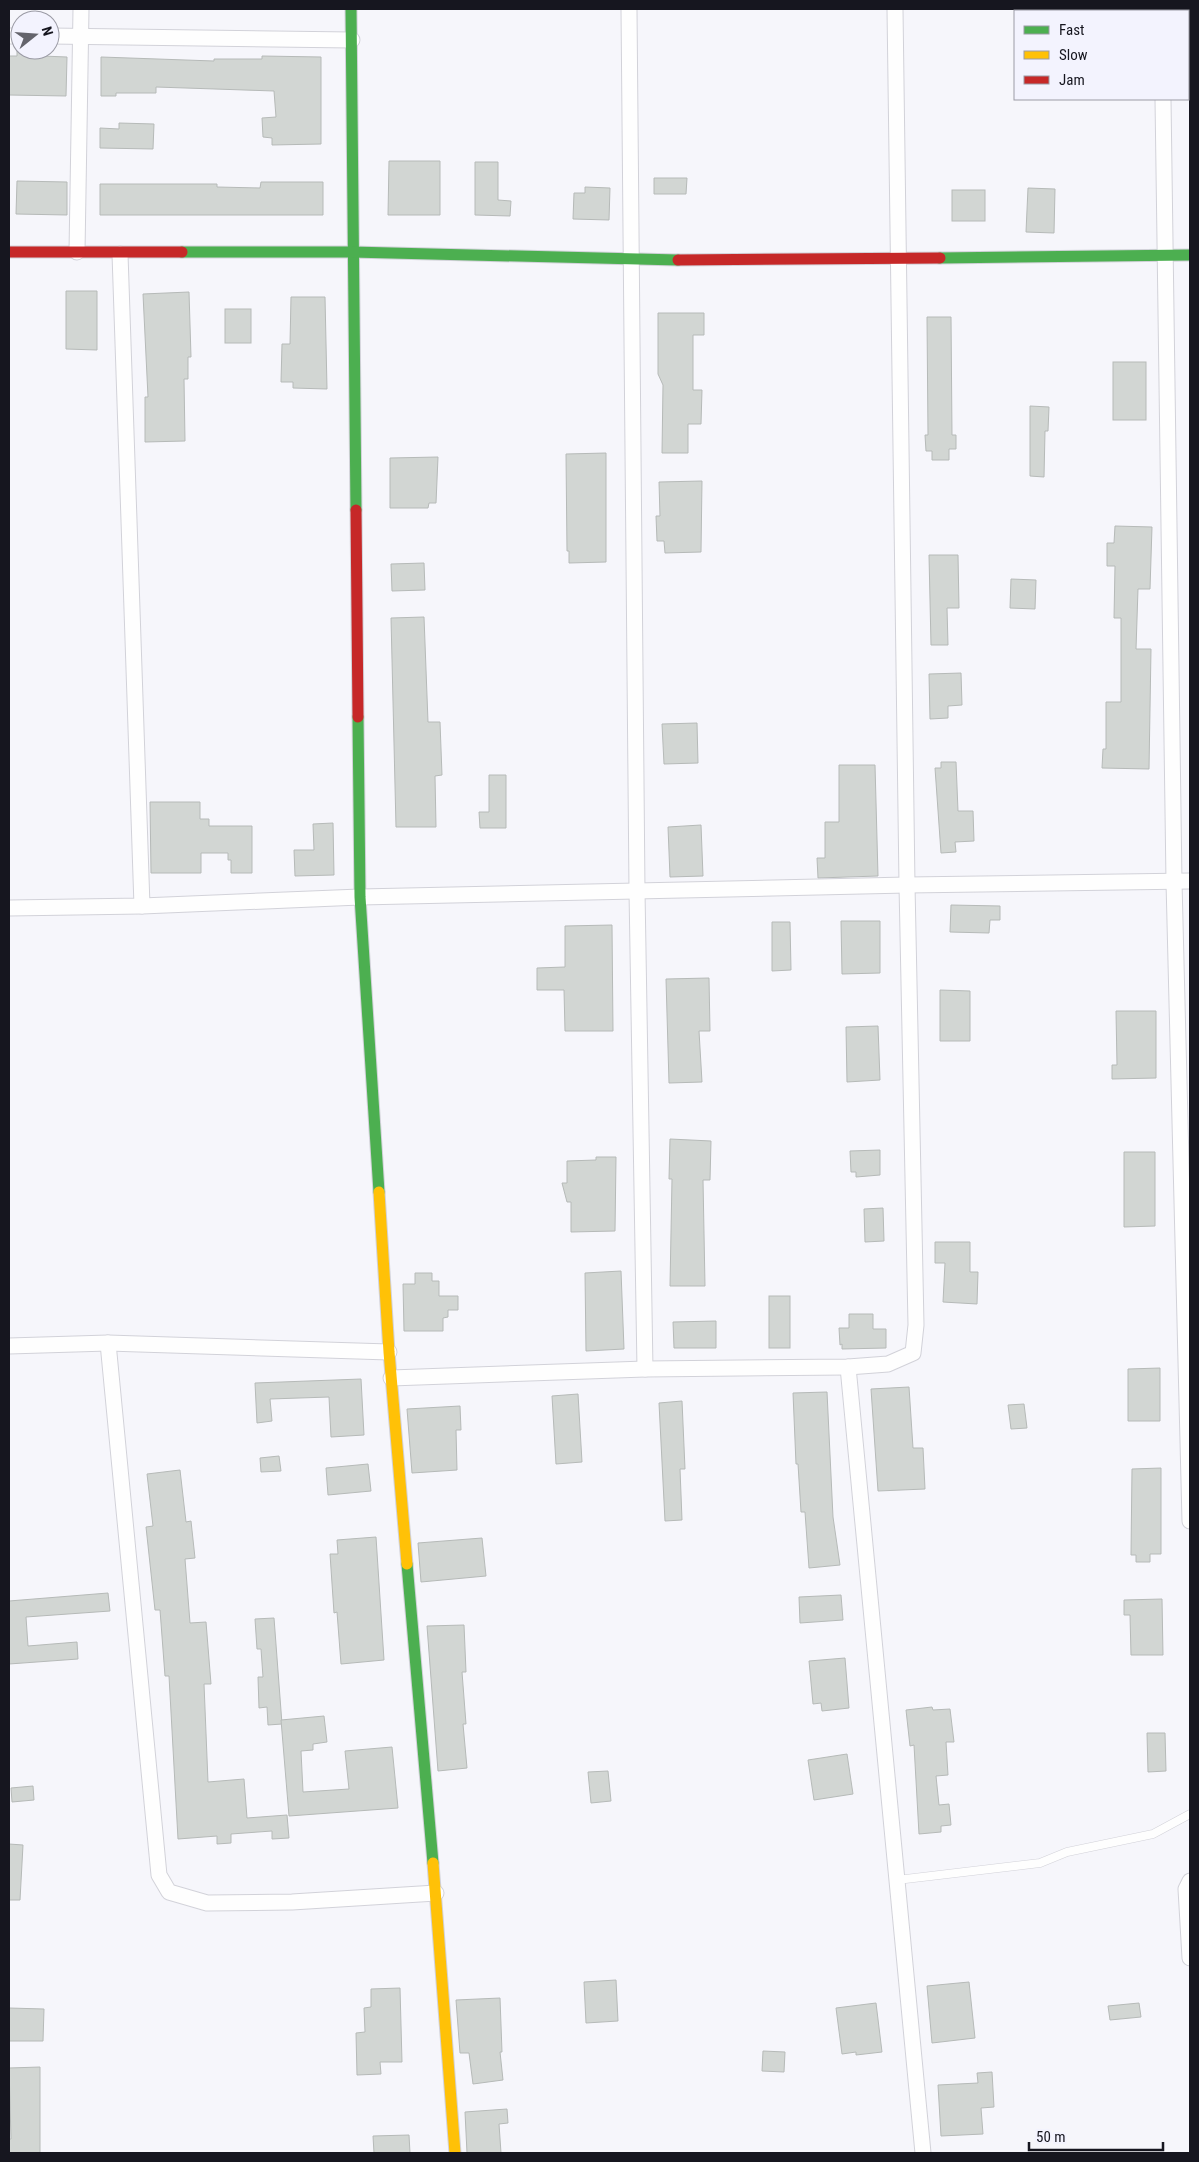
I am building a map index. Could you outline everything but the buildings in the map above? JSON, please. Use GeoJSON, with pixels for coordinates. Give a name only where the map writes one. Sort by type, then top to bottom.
{"type":"FeatureCollection","features":[{"type":"Feature","properties":{"kind":"street"},"geometry":{"type":"LineString","coordinates":[[78,252],[81,9]]}},
{"type":"Feature","properties":{"kind":"street"},"geometry":{"type":"LineString","coordinates":[[351,9],[360,897],[388,1352],[436,1893],[455,2153]]}},
{"type":"Feature","properties":{"kind":"street"},"geometry":{"type":"LineString","coordinates":[[629,9],[637,891],[646,1369]]}},
{"type":"Feature","properties":{"kind":"street"},"geometry":{"type":"LineString","coordinates":[[391,1378],[646,1369],[848,1367],[888,1364],[913,1353],[916,1315],[907,884],[895,9]]}},
{"type":"Feature","properties":{"kind":"street"},"geometry":{"type":"LineString","coordinates":[[60,36],[352,40]]}},
{"type":"Feature","properties":{"kind":"street"},"geometry":{"type":"LineString","coordinates":[[1163,100],[1174,882],[1190,1521]]}},
{"type":"Feature","properties":{"kind":"street"},"geometry":{"type":"LineString","coordinates":[[9,252],[120,254],[352,252],[631,261],[1190,255]]}},
{"type":"Feature","properties":{"kind":"street"},"geometry":{"type":"LineString","coordinates":[[120,254],[142,906]]}},
{"type":"Feature","properties":{"kind":"street"},"geometry":{"type":"LineString","coordinates":[[9,908],[142,906],[360,897],[907,884],[1190,881]]}},
{"type":"Feature","properties":{"kind":"street"},"geometry":{"type":"LineString","coordinates":[[9,1346],[108,1342],[388,1352]]}},
{"type":"Feature","properties":{"kind":"street"},"geometry":{"type":"LineString","coordinates":[[108,1342],[158,1875],[162,1883],[169,1892],[207,1903],[292,1902],[436,1893]]}},
{"type":"Feature","properties":{"kind":"street"},"geometry":{"type":"LineString","coordinates":[[848,1367],[923,2153]]}},
{"type":"Feature","properties":{"kind":"street"},"geometry":{"type":"LineString","coordinates":[[1190,1881],[1186,1889],[1190,1958]]}},
{"type":"Feature","properties":{"kind":"lane"},"geometry":{"type":"LineString","coordinates":[[897,1880],[1040,1863],[1067,1852],[1153,1834],[1190,1814]]}},
{"type":"Feature","properties":{"kind":"traffic: fast"},"geometry":{"type":"LineString","coordinates":[[351,9],[356,510]]}},
{"type":"Feature","properties":{"kind":"traffic: fast"},"geometry":{"type":"LineString","coordinates":[[182,252],[352,252],[678,260]]}},
{"type":"Feature","properties":{"kind":"traffic: fast"},"geometry":{"type":"LineString","coordinates":[[940,258],[1190,255]]}},
{"type":"Feature","properties":{"kind":"traffic: fast"},"geometry":{"type":"LineString","coordinates":[[358,717],[360,897],[379,1192]]}},
{"type":"Feature","properties":{"kind":"traffic: fast"},"geometry":{"type":"LineString","coordinates":[[407,1564],[433,1863]]}},
{"type":"Feature","properties":{"kind":"traffic: slow"},"geometry":{"type":"LineString","coordinates":[[379,1192],[389,1352],[407,1564]]}},
{"type":"Feature","properties":{"kind":"traffic: slow"},"geometry":{"type":"LineString","coordinates":[[433,1863],[455,2153]]}},
{"type":"Feature","properties":{"kind":"traffic: jam"},"geometry":{"type":"LineString","coordinates":[[9,252],[182,252]]}},
{"type":"Feature","properties":{"kind":"traffic: jam"},"geometry":{"type":"LineString","coordinates":[[678,260],[940,258]]}},
{"type":"Feature","properties":{"kind":"traffic: jam"},"geometry":{"type":"LineString","coordinates":[[356,510],[358,717]]}}]}
